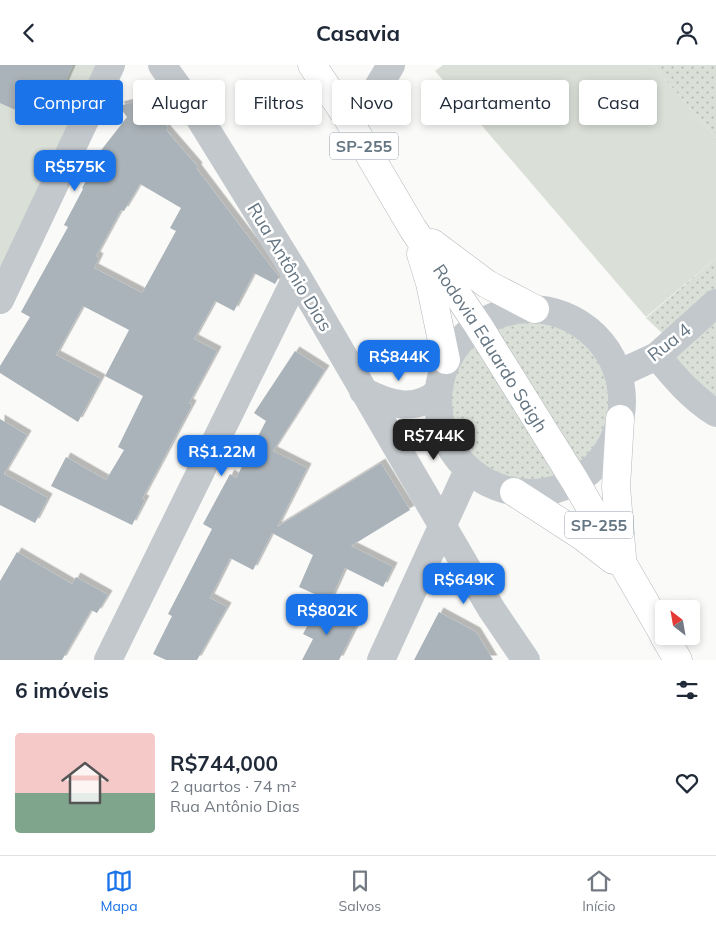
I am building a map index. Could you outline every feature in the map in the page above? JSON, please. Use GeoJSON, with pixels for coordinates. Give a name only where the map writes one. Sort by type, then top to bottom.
{"type":"FeatureCollection","features":[{"type":"Feature","properties":{"kind":"highway","name":"Rodovia Eduardo Saigh"},"geometry":{"type":"LineString","coordinates":[[312,65],[332,95]]}},
{"type":"Feature","properties":{"kind":"highway","name":"Rodovia Eduardo Saigh"},"geometry":{"type":"LineString","coordinates":[[352,125],[413,229],[478,325],[575,481],[655,621]]}},
{"type":"Feature","properties":{"kind":"highway"},"geometry":{"type":"LineString","coordinates":[[413,229],[488,284],[535,309]]}},
{"type":"Feature","properties":{"kind":"highway"},"geometry":{"type":"LineString","coordinates":[[413,229],[430,283],[446,360]]}},
{"type":"Feature","properties":{"kind":"highway"},"geometry":{"type":"LineString","coordinates":[[620,419],[616,487],[624,568]]}},
{"type":"Feature","properties":{"kind":"highway"},"geometry":{"type":"LineString","coordinates":[[514,492],[582,535],[624,568]]}},
{"type":"Feature","properties":{"kind":"highway","name":"Rodovia Eduardo Saigh"},"geometry":{"type":"LineString","coordinates":[[669,645],[678,660]]}},
{"type":"Feature","properties":{"kind":"street"},"geometry":{"type":"LineString","coordinates":[[0,301],[112,65]]}},
{"type":"Feature","properties":{"kind":"street","name":"Rua Antônio Dias"},"geometry":{"type":"LineString","coordinates":[[162,65],[195,111],[297,276],[492,610],[526,660]]}},
{"type":"Feature","properties":{"kind":"street"},"geometry":{"type":"LineString","coordinates":[[382,80],[391,65]]}},
{"type":"Feature","properties":{"kind":"street"},"geometry":{"type":"LineString","coordinates":[[108,660],[297,276]]}},
{"type":"Feature","properties":{"kind":"street","name":"Rua 4"},"geometry":{"type":"LineString","coordinates":[[618,374],[657,357],[716,303]]}},
{"type":"Feature","properties":{"kind":"street"},"geometry":{"type":"LineString","coordinates":[[535,309],[549,311],[575,321],[587,329],[606,349],[618,374],[622,389],[620,419],[610,446],[602,458],[592,469],[575,481],[542,492],[514,492],[490,485],[468,470],[454,455],[444,437],[439,417],[438,392],[446,360],[458,343],[478,325],[508,312],[535,309]]}},
{"type":"Feature","properties":{"kind":"street"},"geometry":{"type":"LineString","coordinates":[[657,357],[695,399],[716,413]]}},
{"type":"Feature","properties":{"kind":"street"},"geometry":{"type":"LineString","coordinates":[[363,391],[379,399],[407,405],[430,400],[438,392]]}},
{"type":"Feature","properties":{"kind":"street"},"geometry":{"type":"LineString","coordinates":[[381,660],[468,470]]}},
{"type":"Feature","properties":{"kind":"shaded area"},"geometry":{"type":"Polygon","coordinates":[[[0,65],[104,65],[97,80],[15,80],[15,125],[75,125],[0,280],[0,65]]]}},
{"type":"Feature","properties":{"kind":"shaded area"},"geometry":{"type":"Polygon","coordinates":[[[443,65],[653,65],[716,138],[716,258],[646,317],[481,125],[569,125],[569,80],[443,80],[435,71],[443,65]]]}},
{"type":"Feature","properties":{"kind":"shaded area"},"geometry":{"type":"Polygon","coordinates":[[[653,65],[716,65],[716,138],[653,65]]]}},
{"type":"Feature","properties":{"kind":"shaded area"},"geometry":{"type":"Polygon","coordinates":[[[716,258],[716,290],[664,335],[646,318],[716,258]]]}},
{"type":"Feature","properties":{"kind":"shaded area"},"geometry":{"type":"Polygon","coordinates":[[[716,312],[716,404],[668,355],[716,312]]]}},
{"type":"Feature","properties":{"kind":"shaded area"},"geometry":{"type":"Polygon","coordinates":[[[529,322],[559,328],[585,345],[602,371],[608,401],[602,431],[585,457],[559,474],[529,480],[499,474],[473,457],[456,431],[450,401],[456,371],[473,345],[499,328],[529,322]]]}},
{"type":"Feature","properties":{"kind":"building"},"geometry":{"type":"Polygon","coordinates":[[[0,65],[73,65],[66,80],[15,80],[15,110],[0,103],[0,65]]]}},
{"type":"Feature","properties":{"kind":"building"},"geometry":{"type":"Polygon","coordinates":[[[133,102],[133,125],[166,125],[168,128],[166,130],[198,167],[197,169],[279,277],[275,284],[254,273],[234,311],[215,301],[194,339],[217,351],[189,403],[192,405],[142,499],[145,500],[132,525],[51,486],[66,457],[106,480],[124,450],[118,447],[143,396],[105,376],[129,330],[83,306],[56,355],[101,379],[78,422],[0,373],[0,366],[30,317],[21,312],[68,227],[64,225],[101,154],[99,153],[121,125],[123,125],[127,117],[123,112],[123,105],[133,102]],[[140,184],[124,211],[121,210],[96,256],[99,258],[94,268],[142,293],[176,231],[170,228],[181,208],[140,184]]]}},
{"type":"Feature","properties":{"kind":"building"},"geometry":{"type":"Polygon","coordinates":[[[295,351],[325,370],[273,451],[307,468],[277,527],[381,463],[410,510],[351,546],[393,567],[383,587],[345,568],[330,601],[299,587],[313,555],[272,533],[253,570],[230,558],[210,598],[227,607],[197,660],[166,660],[153,654],[172,616],[168,614],[212,529],[203,524],[230,474],[236,478],[266,421],[254,413],[295,351]]]}},
{"type":"Feature","properties":{"kind":"building"},"geometry":{"type":"Polygon","coordinates":[[[0,419],[27,435],[4,474],[48,498],[35,523],[0,505],[0,419]]]}},
{"type":"Feature","properties":{"kind":"building"},"geometry":{"type":"Polygon","coordinates":[[[17,552],[72,584],[76,577],[108,595],[97,613],[91,610],[62,660],[0,660],[0,581],[17,552]]]}},
{"type":"Feature","properties":{"kind":"building"},"geometry":{"type":"Polygon","coordinates":[[[318,606],[356,626],[339,660],[302,660],[313,639],[303,634],[318,606]]]}},
{"type":"Feature","properties":{"kind":"building"},"geometry":{"type":"Polygon","coordinates":[[[439,612],[476,632],[493,660],[414,660],[439,612]]]}}]}
